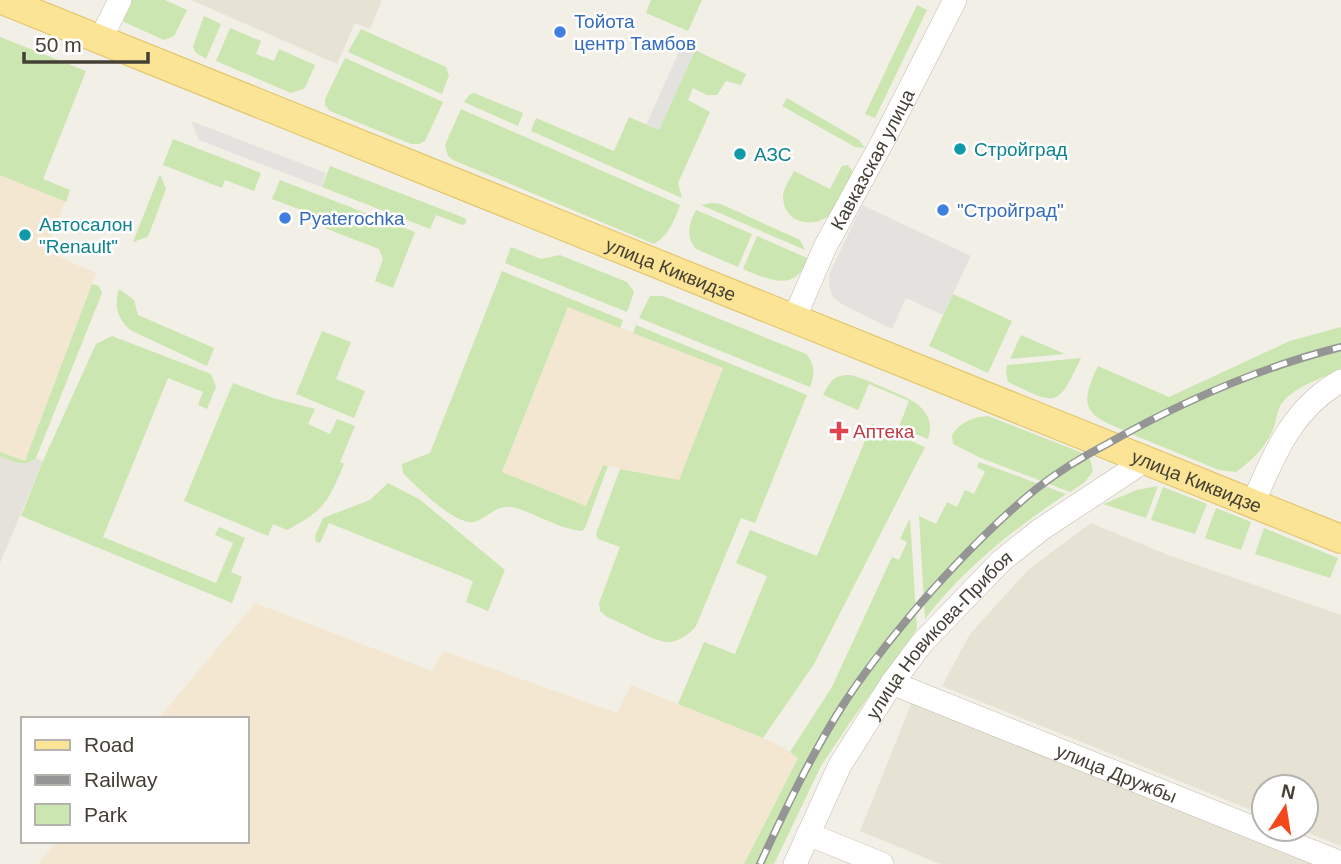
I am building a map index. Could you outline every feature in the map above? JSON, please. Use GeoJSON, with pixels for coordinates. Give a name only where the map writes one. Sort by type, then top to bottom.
{"type":"FeatureCollection","features":[{"type":"Feature","properties":{"kind":"main road","name":"улица Киквидзе"},"geometry":{"type":"LineString","coordinates":[[2,0],[1341,539]]}},
{"type":"Feature","properties":{"kind":"street"},"geometry":{"type":"LineString","coordinates":[[100,40],[120,0]]}},
{"type":"Feature","properties":{"kind":"street","name":"Кавказская улица"},"geometry":{"type":"LineString","coordinates":[[794,319],[825,247],[955,0]]}},
{"type":"Feature","properties":{"kind":"street"},"geometry":{"type":"LineString","coordinates":[[1254,503],[1274,455],[1289,428],[1314,399],[1341,381]]}},
{"type":"Feature","properties":{"kind":"street","name":"улица Новикова-Прибоя"},"geometry":{"type":"LineString","coordinates":[[795,864],[840,765],[892,683],[922,643],[1001,561],[1040,530],[1146,460]]}},
{"type":"Feature","properties":{"kind":"street","name":"улица Дружбы"},"geometry":{"type":"LineString","coordinates":[[892,683],[1341,863]]}},
{"type":"Feature","properties":{"kind":"street"},"geometry":{"type":"LineString","coordinates":[[808,834],[882,864]]}},
{"type":"Feature","properties":{"kind":"shaded area"},"geometry":{"type":"Polygon","coordinates":[[[191,0],[382,0],[370,29],[355,23],[337,64],[191,0]]]}},
{"type":"Feature","properties":{"kind":"shaded area"},"geometry":{"type":"Polygon","coordinates":[[[0,37],[86,71],[43,179],[70,190],[46,251],[96,273],[25,461],[0,452],[0,37]]]}},
{"type":"Feature","properties":{"kind":"shaded area"},"geometry":{"type":"Polygon","coordinates":[[[682,45],[695,50],[659,130],[646,125],[682,45]]]}},
{"type":"Feature","properties":{"kind":"shaded area"},"geometry":{"type":"Polygon","coordinates":[[[191,121],[326,173],[321,187],[199,140],[191,121]]]}},
{"type":"Feature","properties":{"kind":"shaded area"},"geometry":{"type":"Polygon","coordinates":[[[862,205],[971,256],[943,315],[906,298],[892,329],[833,297],[829,275],[862,205]]]}},
{"type":"Feature","properties":{"kind":"shaded area"},"geometry":{"type":"Polygon","coordinates":[[[568,307],[723,367],[679,481],[603,465],[586,506],[502,473],[568,307]]]}},
{"type":"Feature","properties":{"kind":"shaded area"},"geometry":{"type":"Polygon","coordinates":[[[0,456],[19,464],[36,458],[43,461],[0,563],[0,456]]]}},
{"type":"Feature","properties":{"kind":"shaded area"},"geometry":{"type":"Polygon","coordinates":[[[1091,523],[1168,555],[1341,615],[1341,846],[1320,838],[1320,773],[1250,773],[1250,809],[942,686],[970,634],[1029,569],[1091,523]]]}},
{"type":"Feature","properties":{"kind":"shaded area"},"geometry":{"type":"Polygon","coordinates":[[[255,603],[432,671],[443,651],[617,713],[631,685],[775,743],[798,757],[744,864],[38,864],[55,843],[248,843],[248,717],[160,717],[255,603]]]}},
{"type":"Feature","properties":{"kind":"shaded area"},"geometry":{"type":"Polygon","coordinates":[[[912,702],[1250,838],[1250,843],[1263,843],[1315,864],[940,864],[860,831],[912,702]]]}},
{"type":"Feature","properties":{"kind":"green space"},"geometry":{"type":"Polygon","coordinates":[[[128,0],[165,0],[187,10],[174,36],[164,40],[124,22],[122,16],[128,0]]]}},
{"type":"Feature","properties":{"kind":"green space"},"geometry":{"type":"Polygon","coordinates":[[[651,0],[702,0],[688,31],[646,13],[651,0]]]}},
{"type":"Feature","properties":{"kind":"green space"},"geometry":{"type":"Polygon","coordinates":[[[917,5],[927,10],[875,118],[865,114],[917,5]]]}},
{"type":"Feature","properties":{"kind":"green space"},"geometry":{"type":"Polygon","coordinates":[[[204,16],[221,24],[206,59],[195,52],[193,46],[204,16]]]}},
{"type":"Feature","properties":{"kind":"green space"},"geometry":{"type":"Polygon","coordinates":[[[230,28],[261,41],[256,54],[274,61],[279,49],[315,65],[305,88],[291,93],[216,61],[230,28]]]}},
{"type":"Feature","properties":{"kind":"green space"},"geometry":{"type":"Polygon","coordinates":[[[361,29],[446,67],[449,75],[442,94],[348,52],[361,29]]]}},
{"type":"Feature","properties":{"kind":"green space"},"geometry":{"type":"Polygon","coordinates":[[[0,37],[86,71],[43,179],[70,190],[66,202],[0,175],[0,37]]]}},
{"type":"Feature","properties":{"kind":"green space"},"geometry":{"type":"Polygon","coordinates":[[[695,50],[746,74],[741,85],[726,81],[717,95],[707,95],[693,88],[688,100],[710,112],[678,183],[682,198],[531,131],[536,118],[614,151],[629,117],[659,130],[695,50]]]}},
{"type":"Feature","properties":{"kind":"green space"},"geometry":{"type":"Polygon","coordinates":[[[345,58],[443,102],[425,141],[411,144],[330,111],[325,105],[325,99],[345,58]]]}},
{"type":"Feature","properties":{"kind":"green space"},"geometry":{"type":"Polygon","coordinates":[[[474,93],[523,113],[518,126],[464,102],[474,93]]]}},
{"type":"Feature","properties":{"kind":"green space"},"geometry":{"type":"Polygon","coordinates":[[[787,98],[859,140],[865,148],[855,147],[782,106],[787,98]]]}},
{"type":"Feature","properties":{"kind":"green space"},"geometry":{"type":"Polygon","coordinates":[[[461,109],[680,205],[670,227],[654,244],[453,160],[448,156],[445,145],[461,109]]]}},
{"type":"Feature","properties":{"kind":"green space"},"geometry":{"type":"Polygon","coordinates":[[[173,139],[261,173],[254,191],[225,180],[222,188],[163,165],[173,139]]]}},
{"type":"Feature","properties":{"kind":"green space"},"geometry":{"type":"Polygon","coordinates":[[[848,165],[853,172],[832,213],[825,218],[809,222],[794,218],[788,213],[783,196],[794,171],[830,189],[842,166],[848,165]]]}},
{"type":"Feature","properties":{"kind":"green space"},"geometry":{"type":"Polygon","coordinates":[[[330,166],[462,217],[466,219],[466,223],[462,225],[436,215],[430,229],[322,187],[330,166]]]}},
{"type":"Feature","properties":{"kind":"green space"},"geometry":{"type":"Polygon","coordinates":[[[160,174],[166,189],[149,234],[133,242],[160,174]]]}},
{"type":"Feature","properties":{"kind":"green space"},"geometry":{"type":"Polygon","coordinates":[[[280,180],[415,232],[393,288],[375,281],[383,259],[379,249],[322,227],[325,219],[272,199],[280,180]]]}},
{"type":"Feature","properties":{"kind":"green space"},"geometry":{"type":"Polygon","coordinates":[[[721,204],[800,240],[805,250],[701,205],[721,204]]]}},
{"type":"Feature","properties":{"kind":"green space"},"geometry":{"type":"Polygon","coordinates":[[[696,210],[752,234],[738,267],[696,249],[690,239],[689,230],[696,210]]]}},
{"type":"Feature","properties":{"kind":"green space"},"geometry":{"type":"Polygon","coordinates":[[[757,236],[807,258],[796,276],[780,281],[743,269],[757,236]]]}},
{"type":"Feature","properties":{"kind":"green space"},"geometry":{"type":"Polygon","coordinates":[[[511,247],[541,259],[560,255],[627,282],[634,292],[627,312],[505,263],[511,247]]]}},
{"type":"Feature","properties":{"kind":"green space"},"geometry":{"type":"Polygon","coordinates":[[[502,271],[623,320],[620,328],[568,307],[502,472],[586,506],[603,465],[608,466],[582,531],[510,507],[499,508],[477,521],[469,522],[438,505],[403,473],[402,464],[430,453],[502,271]]]}},
{"type":"Feature","properties":{"kind":"green space"},"geometry":{"type":"Polygon","coordinates":[[[92,284],[99,286],[102,293],[36,458],[23,463],[0,456],[0,452],[25,461],[92,284]]]}},
{"type":"Feature","properties":{"kind":"green space"},"geometry":{"type":"Polygon","coordinates":[[[119,289],[134,300],[138,315],[214,348],[207,366],[130,330],[118,311],[119,289]]]}},
{"type":"Feature","properties":{"kind":"green space"},"geometry":{"type":"Polygon","coordinates":[[[953,294],[1012,321],[988,373],[929,346],[953,294]]]}},
{"type":"Feature","properties":{"kind":"green space"},"geometry":{"type":"Polygon","coordinates":[[[650,296],[663,296],[806,354],[813,370],[810,387],[639,318],[650,296]]]}},
{"type":"Feature","properties":{"kind":"green space"},"geometry":{"type":"Polygon","coordinates":[[[636,325],[807,395],[755,523],[741,518],[696,626],[683,637],[670,642],[645,635],[600,611],[599,603],[620,547],[598,539],[596,534],[620,469],[679,480],[723,368],[633,333],[636,325]]]}},
{"type":"Feature","properties":{"kind":"green space"},"geometry":{"type":"Polygon","coordinates":[[[1341,327],[1341,345],[1230,380],[1126,431],[1102,420],[1089,408],[1088,391],[1098,366],[1169,397],[1290,341],[1341,327]]]}},
{"type":"Feature","properties":{"kind":"green space"},"geometry":{"type":"Polygon","coordinates":[[[322,331],[351,342],[336,379],[365,391],[354,418],[296,394],[322,331]]]}},
{"type":"Feature","properties":{"kind":"green space"},"geometry":{"type":"Polygon","coordinates":[[[1021,335],[1065,354],[1010,359],[1021,335]]]}},
{"type":"Feature","properties":{"kind":"green space"},"geometry":{"type":"Polygon","coordinates":[[[112,336],[211,374],[216,387],[207,409],[198,405],[203,392],[168,378],[103,537],[216,583],[233,543],[215,535],[219,527],[245,538],[231,572],[242,577],[232,603],[21,516],[96,344],[112,336]]]}},
{"type":"Feature","properties":{"kind":"green space"},"geometry":{"type":"Polygon","coordinates":[[[1341,350],[1341,370],[1308,384],[1285,399],[1268,440],[1253,458],[1236,472],[1219,470],[1129,433],[1232,385],[1341,350]]]}},
{"type":"Feature","properties":{"kind":"green space"},"geometry":{"type":"Polygon","coordinates":[[[1081,358],[1061,394],[1054,398],[1037,395],[1008,382],[1007,365],[1081,358]]]}},
{"type":"Feature","properties":{"kind":"green space"},"geometry":{"type":"Polygon","coordinates":[[[850,375],[896,393],[920,406],[929,420],[928,439],[899,427],[909,401],[869,384],[858,410],[823,395],[833,380],[850,375]]]}},
{"type":"Feature","properties":{"kind":"green space"},"geometry":{"type":"Polygon","coordinates":[[[233,383],[273,398],[315,409],[308,424],[330,434],[337,419],[355,426],[340,462],[344,464],[324,504],[310,517],[287,530],[273,524],[268,536],[184,501],[233,383]]]}},
{"type":"Feature","properties":{"kind":"green space"},"geometry":{"type":"Polygon","coordinates":[[[988,416],[1080,452],[1090,459],[1093,471],[1085,482],[1070,492],[981,458],[953,444],[952,435],[959,427],[972,419],[988,416]]]}},
{"type":"Feature","properties":{"kind":"green space"},"geometry":{"type":"Polygon","coordinates":[[[872,424],[925,447],[814,664],[763,738],[678,704],[704,642],[735,654],[767,576],[736,563],[750,530],[817,556],[872,424]]]}},
{"type":"Feature","properties":{"kind":"green space"},"geometry":{"type":"Polygon","coordinates":[[[979,462],[1066,494],[990,551],[956,583],[925,619],[919,516],[936,524],[947,502],[957,507],[965,490],[974,494],[985,472],[977,467],[979,462]]]}},
{"type":"Feature","properties":{"kind":"green space"},"geometry":{"type":"Polygon","coordinates":[[[388,483],[419,499],[505,570],[488,611],[466,602],[473,581],[329,523],[320,543],[316,542],[315,536],[323,518],[370,500],[388,483]]]}},
{"type":"Feature","properties":{"kind":"green space"},"geometry":{"type":"Polygon","coordinates":[[[1158,486],[1146,518],[1103,504],[1137,490],[1158,486]]]}},
{"type":"Feature","properties":{"kind":"green space"},"geometry":{"type":"Polygon","coordinates":[[[1163,487],[1207,504],[1195,534],[1151,520],[1163,487]]]}},
{"type":"Feature","properties":{"kind":"green space"},"geometry":{"type":"Polygon","coordinates":[[[1216,508],[1251,522],[1241,550],[1205,538],[1216,508]]]}},
{"type":"Feature","properties":{"kind":"green space"},"geometry":{"type":"Polygon","coordinates":[[[910,518],[917,629],[821,766],[774,864],[744,864],[798,758],[790,752],[832,687],[892,557],[899,560],[907,542],[900,539],[910,518]]]}},
{"type":"Feature","properties":{"kind":"green space"},"geometry":{"type":"Polygon","coordinates":[[[1264,528],[1338,558],[1330,578],[1255,554],[1264,528]]]}},
{"type":"Feature","properties":{"kind":"railway"},"geometry":{"type":"LineString","coordinates":[[760,864],[809,763],[861,679],[934,589],[975,544],[1020,502],[1071,465],[1163,414],[1250,376],[1341,347]]}},
{"type":"Feature","properties":{"kind":"place","name":"Тойота центр Тамбов"},"geometry":{"type":"Point","coordinates":[560,32]}},
{"type":"Feature","properties":{"kind":"place","name":"Стройград"},"geometry":{"type":"Point","coordinates":[960,149]}},
{"type":"Feature","properties":{"kind":"place","name":"АЗС"},"geometry":{"type":"Point","coordinates":[740,154]}},
{"type":"Feature","properties":{"kind":"place","name":"\"Стройград\""},"geometry":{"type":"Point","coordinates":[943,210]}},
{"type":"Feature","properties":{"kind":"place","name":"Pyaterochka"},"geometry":{"type":"Point","coordinates":[285,218]}},
{"type":"Feature","properties":{"kind":"place","name":"Автосалон \"Renault\""},"geometry":{"type":"Point","coordinates":[25,235]}},
{"type":"Feature","properties":{"kind":"place","name":"Аптека"},"geometry":{"type":"Point","coordinates":[839,431]}}]}
